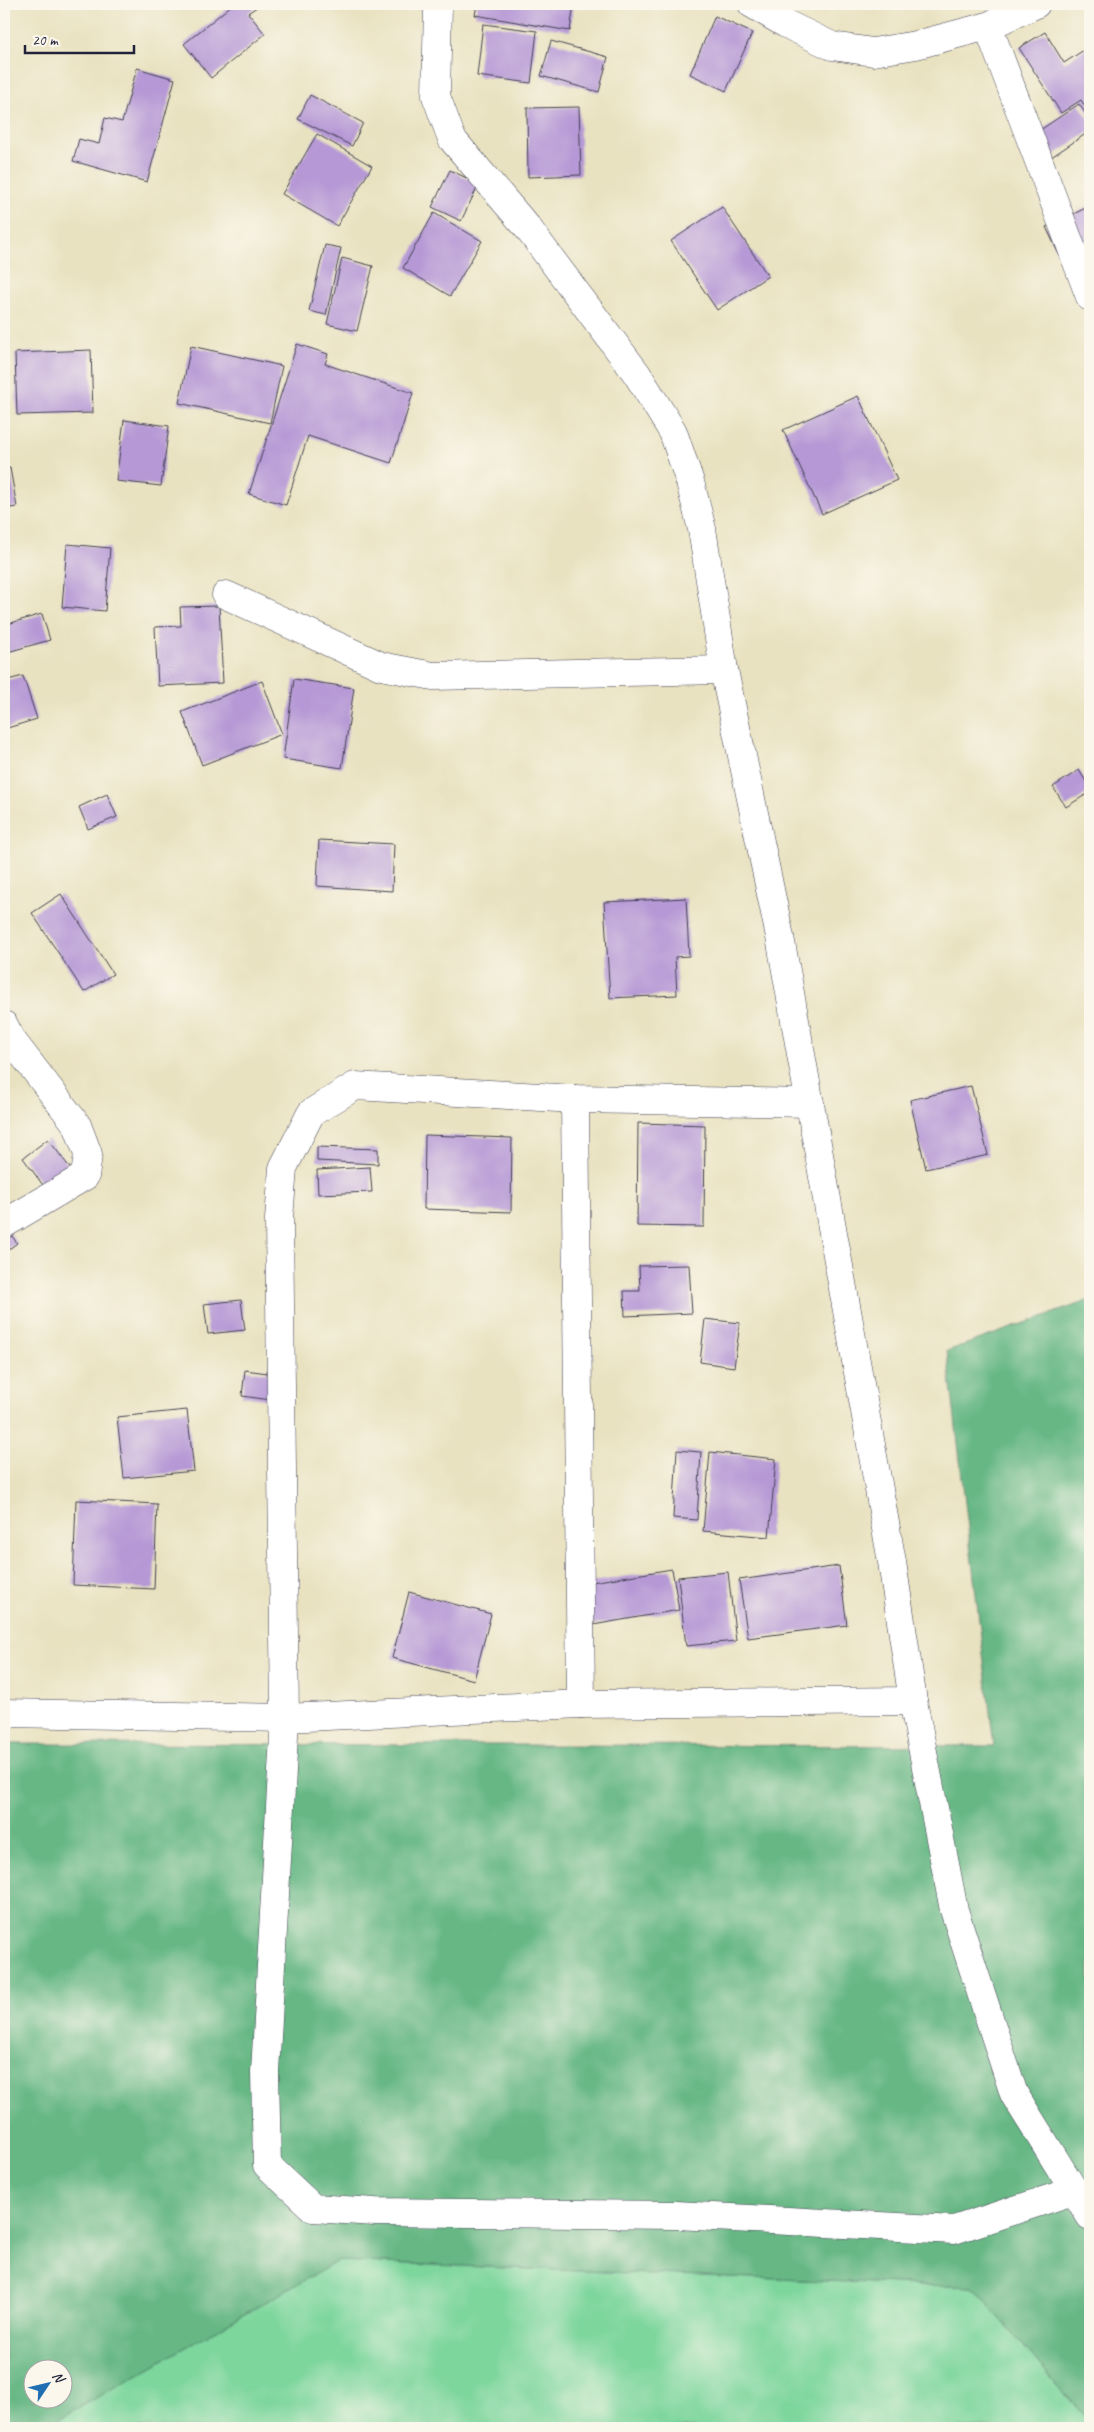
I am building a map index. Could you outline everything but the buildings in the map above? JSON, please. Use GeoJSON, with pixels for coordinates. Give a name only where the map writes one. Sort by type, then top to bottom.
{"type":"FeatureCollection","features":[{"type":"Feature","properties":{"kind":"street"},"geometry":{"type":"LineString","coordinates":[[438,4],[436,96],[452,139],[527,227],[591,310],[637,374],[673,432],[690,482],[702,530],[724,670],[780,937],[892,1562],[913,1701],[954,1910],[1014,2094],[1090,2216]]}},
{"type":"Feature","properties":{"kind":"street"},"geometry":{"type":"LineString","coordinates":[[752,4],[786,24],[832,46],[874,52],[916,45],[988,26],[1036,4]]}},
{"type":"Feature","properties":{"kind":"street"},"geometry":{"type":"LineString","coordinates":[[988,26],[1090,297]]}},
{"type":"Feature","properties":{"kind":"street"},"geometry":{"type":"LineString","coordinates":[[226,595],[381,666],[433,676],[724,670]]}},
{"type":"Feature","properties":{"kind":"street"},"geometry":{"type":"LineString","coordinates":[[4,1224],[85,1176],[88,1154],[77,1125],[6,1037]]}},
{"type":"Feature","properties":{"kind":"street"},"geometry":{"type":"LineString","coordinates":[[810,1103],[575,1099],[355,1086],[311,1113],[283,1168],[279,1219],[284,1718],[265,2072],[267,2165],[313,2208],[375,2212],[676,2215],[954,2230],[1073,2191]]}},
{"type":"Feature","properties":{"kind":"street"},"geometry":{"type":"LineString","coordinates":[[575,1099],[581,1704]]}},
{"type":"Feature","properties":{"kind":"street"},"geometry":{"type":"LineString","coordinates":[[4,1713],[284,1718],[581,1704],[913,1701]]}},
{"type":"Feature","properties":{"kind":"green space"},"geometry":{"type":"Polygon","coordinates":[[[1090,1300],[1090,2423],[973,2287],[338,2261],[43,2428],[4,2428],[4,1744],[994,1746],[947,1351],[1090,1300]]]}},
{"type":"Feature","properties":{"kind":"green space"},"geometry":{"type":"Polygon","coordinates":[[[338,2261],[973,2287],[1090,2423],[1090,2428],[43,2428],[338,2261]]]}}]}
